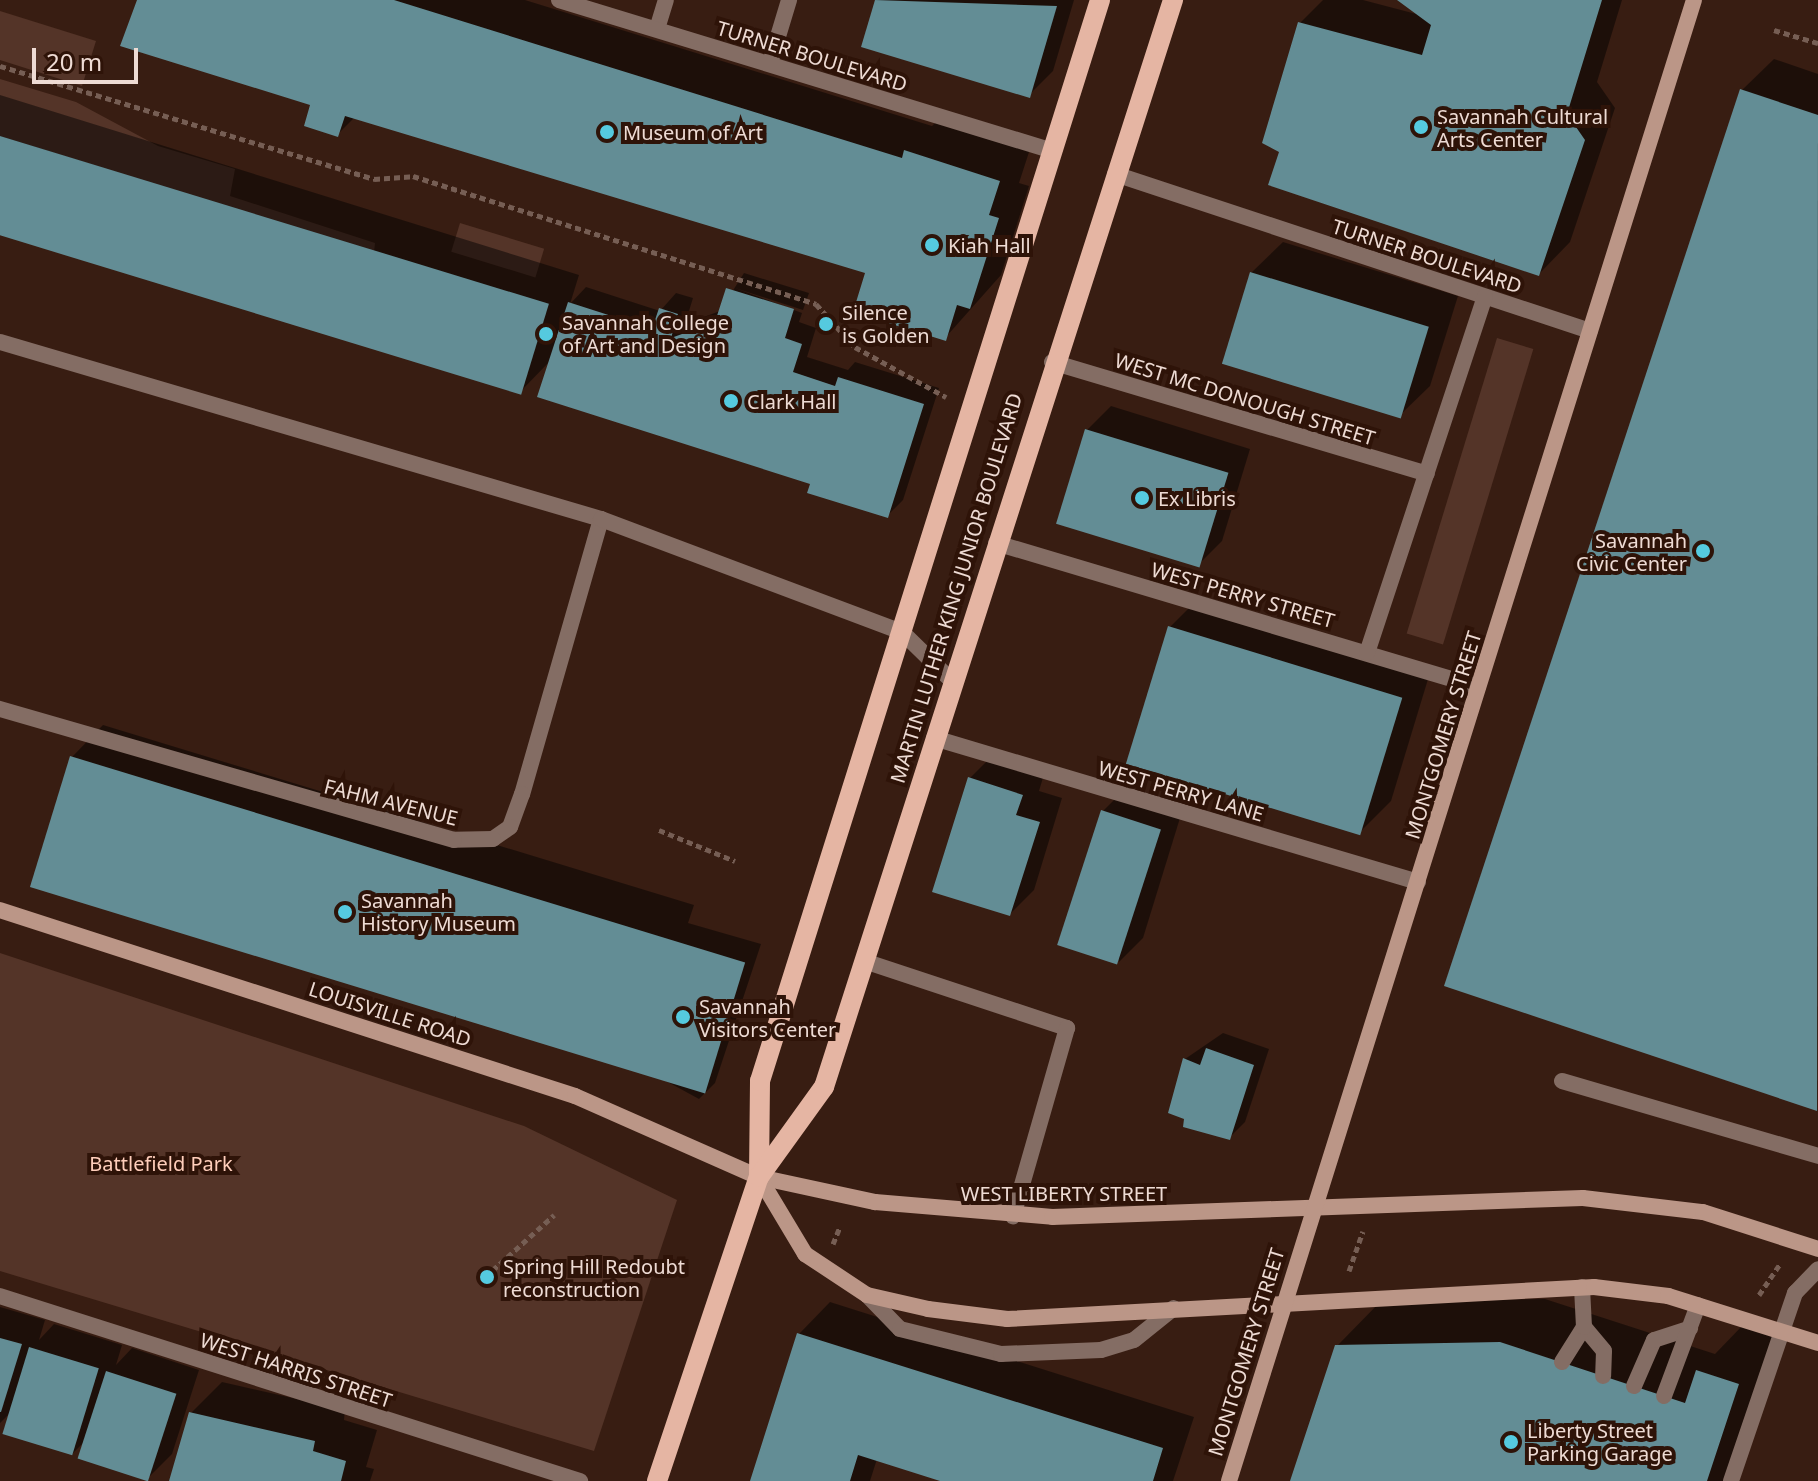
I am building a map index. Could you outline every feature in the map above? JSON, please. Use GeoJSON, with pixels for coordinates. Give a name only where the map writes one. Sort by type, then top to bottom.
{"type":"FeatureCollection","features":[{"type":"Feature","properties":{"kind":"main road","name":"MARTIN LUTHER KING JUNIOR BOULEVARD"},"geometry":{"type":"LineString","coordinates":[[759,1177],[760,1081],[1100,0]]}},
{"type":"Feature","properties":{"kind":"main road","name":"MARTIN LUTHER KING JUNIOR BOULEVARD"},"geometry":{"type":"LineString","coordinates":[[657,1481],[759,1177],[824,1087],[1052,362],[1173,0]]}},
{"type":"Feature","properties":{"kind":"main road","name":"MONTGOMERY STREET"},"geometry":{"type":"LineString","coordinates":[[1229,1481],[1309,1207],[1418,882],[1694,0]]}},
{"type":"Feature","properties":{"kind":"main road","name":"LOUISVILLE ROAD"},"geometry":{"type":"LineString","coordinates":[[0,910],[575,1096],[759,1177]]}},
{"type":"Feature","properties":{"kind":"main road","name":"WEST LIBERTY STREET"},"geometry":{"type":"LineString","coordinates":[[759,1177],[875,1202],[1013,1216],[1583,1198],[1703,1212],[1818,1249]]}},
{"type":"Feature","properties":{"kind":"main road"},"geometry":{"type":"LineString","coordinates":[[759,1177],[805,1254],[867,1295],[1007,1319],[1582,1287],[1698,1305],[1818,1343]]}},
{"type":"Feature","properties":{"kind":"street","name":"TURNER BOULEVARD"},"geometry":{"type":"LineString","coordinates":[[559,0],[1053,151]]}},
{"type":"Feature","properties":{"kind":"street"},"geometry":{"type":"LineString","coordinates":[[657,29],[666,0]]}},
{"type":"Feature","properties":{"kind":"street"},"geometry":{"type":"LineString","coordinates":[[770,63],[789,0]]}},
{"type":"Feature","properties":{"kind":"street","name":"TURNER BOULEVARD"},"geometry":{"type":"LineString","coordinates":[[1115,174],[1590,331]]}},
{"type":"Feature","properties":{"kind":"street"},"geometry":{"type":"LineString","coordinates":[[1367,653],[1485,297]]}},
{"type":"Feature","properties":{"kind":"street"},"geometry":{"type":"LineString","coordinates":[[0,342],[601,519],[902,632],[953,682]]}},
{"type":"Feature","properties":{"kind":"street","name":"WEST MC DONOUGH STREET"},"geometry":{"type":"LineString","coordinates":[[1052,362],[1427,474]]}},
{"type":"Feature","properties":{"kind":"street","name":"FAHM AVENUE"},"geometry":{"type":"LineString","coordinates":[[0,709],[454,840],[493,839],[510,827],[522,794],[601,519]]}},
{"type":"Feature","properties":{"kind":"street","name":"WEST PERRY STREET"},"geometry":{"type":"LineString","coordinates":[[996,543],[1478,687]]}},
{"type":"Feature","properties":{"kind":"street","name":"WEST PERRY LANE"},"geometry":{"type":"LineString","coordinates":[[934,738],[1418,882]]}},
{"type":"Feature","properties":{"kind":"street"},"geometry":{"type":"LineString","coordinates":[[864,961],[1067,1028],[1013,1216]]}},
{"type":"Feature","properties":{"kind":"street"},"geometry":{"type":"LineString","coordinates":[[1562,1081],[1818,1156]]}},
{"type":"Feature","properties":{"kind":"street"},"geometry":{"type":"LineString","coordinates":[[1731,1481],[1795,1293],[1818,1269]]}},
{"type":"Feature","properties":{"kind":"street"},"geometry":{"type":"LineString","coordinates":[[1562,1362],[1584,1327],[1582,1287]]}},
{"type":"Feature","properties":{"kind":"street"},"geometry":{"type":"LineString","coordinates":[[867,1295],[900,1329],[1001,1354],[1101,1350],[1134,1340],[1174,1308]]}},
{"type":"Feature","properties":{"kind":"street","name":"WEST HARRIS STREET"},"geometry":{"type":"LineString","coordinates":[[0,1296],[580,1481]]}},
{"type":"Feature","properties":{"kind":"street"},"geometry":{"type":"LineString","coordinates":[[1664,1396],[1698,1305]]}},
{"type":"Feature","properties":{"kind":"street"},"geometry":{"type":"LineString","coordinates":[[1584,1327],[1604,1351],[1603,1376]]}},
{"type":"Feature","properties":{"kind":"street"},"geometry":{"type":"LineString","coordinates":[[1634,1386],[1654,1340],[1690,1328]]}},
{"type":"Feature","properties":{"kind":"path"},"geometry":{"type":"LineString","coordinates":[[1774,30],[1818,43]]}},
{"type":"Feature","properties":{"kind":"path"},"geometry":{"type":"LineString","coordinates":[[0,66],[374,179],[413,176],[816,304],[855,347],[946,397]]}},
{"type":"Feature","properties":{"kind":"path"},"geometry":{"type":"LineString","coordinates":[[659,830],[735,861]]}},
{"type":"Feature","properties":{"kind":"path"},"geometry":{"type":"LineString","coordinates":[[485,1277],[554,1215]]}},
{"type":"Feature","properties":{"kind":"path"},"geometry":{"type":"LineString","coordinates":[[1349,1271],[1366,1224]]}},
{"type":"Feature","properties":{"kind":"path"},"geometry":{"type":"LineString","coordinates":[[832,1247],[840,1227]]}},
{"type":"Feature","properties":{"kind":"green space"},"geometry":{"type":"Polygon","coordinates":[[[0,11],[96,41],[82,86],[0,60],[0,11]]]}},
{"type":"Feature","properties":{"kind":"green space"},"geometry":{"type":"Polygon","coordinates":[[[0,79],[76,102],[158,146],[235,169],[230,196],[375,243],[374,252],[0,136],[0,79]]]}},
{"type":"Feature","properties":{"kind":"green space"},"geometry":{"type":"Polygon","coordinates":[[[460,223],[544,249],[535,277],[451,252],[460,223]]]}},
{"type":"Feature","properties":{"kind":"green space"},"geometry":{"type":"Polygon","coordinates":[[[1497,338],[1533,349],[1443,645],[1407,633],[1497,338]]]}},
{"type":"Feature","properties":{"kind":"green space","name":"Battlefield Park"},"geometry":{"type":"Polygon","coordinates":[[[0,953],[524,1126],[677,1200],[594,1451],[0,1271],[0,953]]]}},
{"type":"Feature","properties":{"kind":"building","name":"Museum of Art"},"geometry":{"type":"Polygon","coordinates":[[[137,0],[394,0],[902,158],[904,150],[1000,181],[989,215],[999,218],[970,309],[957,305],[946,341],[853,312],[865,273],[345,116],[338,137],[304,126],[310,105],[120,46],[137,0]]]}},
{"type":"Feature","properties":{"kind":"building"},"geometry":{"type":"Polygon","coordinates":[[[875,0],[1057,6],[1030,98],[861,47],[875,0]]]}},
{"type":"Feature","properties":{"kind":"building","name":"Savannah Cultural Arts Center"},"geometry":{"type":"Polygon","coordinates":[[[1397,0],[1602,0],[1567,114],[1585,140],[1539,276],[1268,185],[1279,152],[1262,143],[1298,22],[1422,55],[1431,25],[1397,0]]]}},
{"type":"Feature","properties":{"kind":"building","name":"Savannah Civic Center"},"geometry":{"type":"Polygon","coordinates":[[[1740,89],[1818,115],[1817,1111],[1444,986],[1740,89]]]}},
{"type":"Feature","properties":{"kind":"building"},"geometry":{"type":"Polygon","coordinates":[[[0,136],[549,304],[521,395],[0,235],[0,136]]]}},
{"type":"Feature","properties":{"kind":"building"},"geometry":{"type":"Polygon","coordinates":[[[1250,272],[1429,327],[1401,418],[1222,364],[1250,272]]]}},
{"type":"Feature","properties":{"kind":"building","name":"Clark Hall"},"geometry":{"type":"Polygon","coordinates":[[[726,288],[794,309],[785,338],[802,344],[793,372],[835,386],[838,377],[924,404],[888,518],[807,493],[810,484],[537,397],[568,302],[652,329],[659,308],[678,314],[671,338],[715,322],[726,288]]]}},
{"type":"Feature","properties":{"kind":"building","name":"Ex Libris"},"geometry":{"type":"Polygon","coordinates":[[[1085,429],[1228,473],[1200,568],[1056,524],[1085,429]]]}},
{"type":"Feature","properties":{"kind":"building"},"geometry":{"type":"Polygon","coordinates":[[[1168,626],[1402,698],[1360,835],[1126,764],[1168,626]]]}},
{"type":"Feature","properties":{"kind":"building","name":"Savannah History Museum"},"geometry":{"type":"Polygon","coordinates":[[[70,756],[745,962],[705,1093],[30,887],[70,756]]]}},
{"type":"Feature","properties":{"kind":"building"},"geometry":{"type":"Polygon","coordinates":[[[968,777],[1023,795],[1016,815],[1040,822],[1010,916],[932,892],[968,777]]]}},
{"type":"Feature","properties":{"kind":"building"},"geometry":{"type":"Polygon","coordinates":[[[1101,810],[1161,829],[1117,965],[1057,945],[1101,810]]]}},
{"type":"Feature","properties":{"kind":"building"},"geometry":{"type":"Polygon","coordinates":[[[1206,1048],[1254,1065],[1230,1140],[1183,1127],[1184,1119],[1168,1113],[1183,1058],[1200,1065],[1206,1048]]]}},
{"type":"Feature","properties":{"kind":"building"},"geometry":{"type":"Polygon","coordinates":[[[797,1333],[1163,1448],[1153,1481],[940,1481],[858,1455],[850,1481],[750,1481],[797,1333]]]}},
{"type":"Feature","properties":{"kind":"building"},"geometry":{"type":"Polygon","coordinates":[[[0,1338],[22,1344],[1,1412],[0,1412],[0,1338]]]}},
{"type":"Feature","properties":{"kind":"building","name":"Liberty Street Parking Garage"},"geometry":{"type":"Polygon","coordinates":[[[1500,1342],[1685,1403],[1696,1370],[1739,1384],[1707,1481],[1290,1481],[1335,1345],[1500,1342]]]}},
{"type":"Feature","properties":{"kind":"building"},"geometry":{"type":"Polygon","coordinates":[[[29,1347],[99,1368],[72,1455],[2,1434],[29,1347]]]}},
{"type":"Feature","properties":{"kind":"building"},"geometry":{"type":"Polygon","coordinates":[[[106,1371],[176,1394],[148,1481],[78,1458],[106,1371]]]}},
{"type":"Feature","properties":{"kind":"building"},"geometry":{"type":"Polygon","coordinates":[[[189,1412],[315,1441],[313,1451],[346,1461],[341,1481],[169,1481],[189,1412]]]}},
{"type":"Feature","properties":{"kind":"place","name":"Savannah Cultural Arts Center"},"geometry":{"type":"Point","coordinates":[1421,127]}},
{"type":"Feature","properties":{"kind":"place","name":"Museum of Art"},"geometry":{"type":"Point","coordinates":[607,132]}},
{"type":"Feature","properties":{"kind":"place","name":"Kiah Hall"},"geometry":{"type":"Point","coordinates":[932,245]}},
{"type":"Feature","properties":{"kind":"place","name":"Silence is Golden"},"geometry":{"type":"Point","coordinates":[826,324]}},
{"type":"Feature","properties":{"kind":"place","name":"Savannah College of Art and Design"},"geometry":{"type":"Point","coordinates":[546,334]}},
{"type":"Feature","properties":{"kind":"place","name":"Clark Hall"},"geometry":{"type":"Point","coordinates":[731,401]}},
{"type":"Feature","properties":{"kind":"place","name":"Ex Libris"},"geometry":{"type":"Point","coordinates":[1142,498]}},
{"type":"Feature","properties":{"kind":"place","name":"Savannah Civic Center"},"geometry":{"type":"Point","coordinates":[1703,551]}},
{"type":"Feature","properties":{"kind":"place","name":"Savannah History Museum"},"geometry":{"type":"Point","coordinates":[345,912]}},
{"type":"Feature","properties":{"kind":"place","name":"Savannah Visitors Center"},"geometry":{"type":"Point","coordinates":[683,1017]}},
{"type":"Feature","properties":{"kind":"place","name":"Spring Hill Redoubt reconstruction"},"geometry":{"type":"Point","coordinates":[487,1277]}},
{"type":"Feature","properties":{"kind":"place","name":"Liberty Street Parking Garage"},"geometry":{"type":"Point","coordinates":[1511,1442]}}]}
